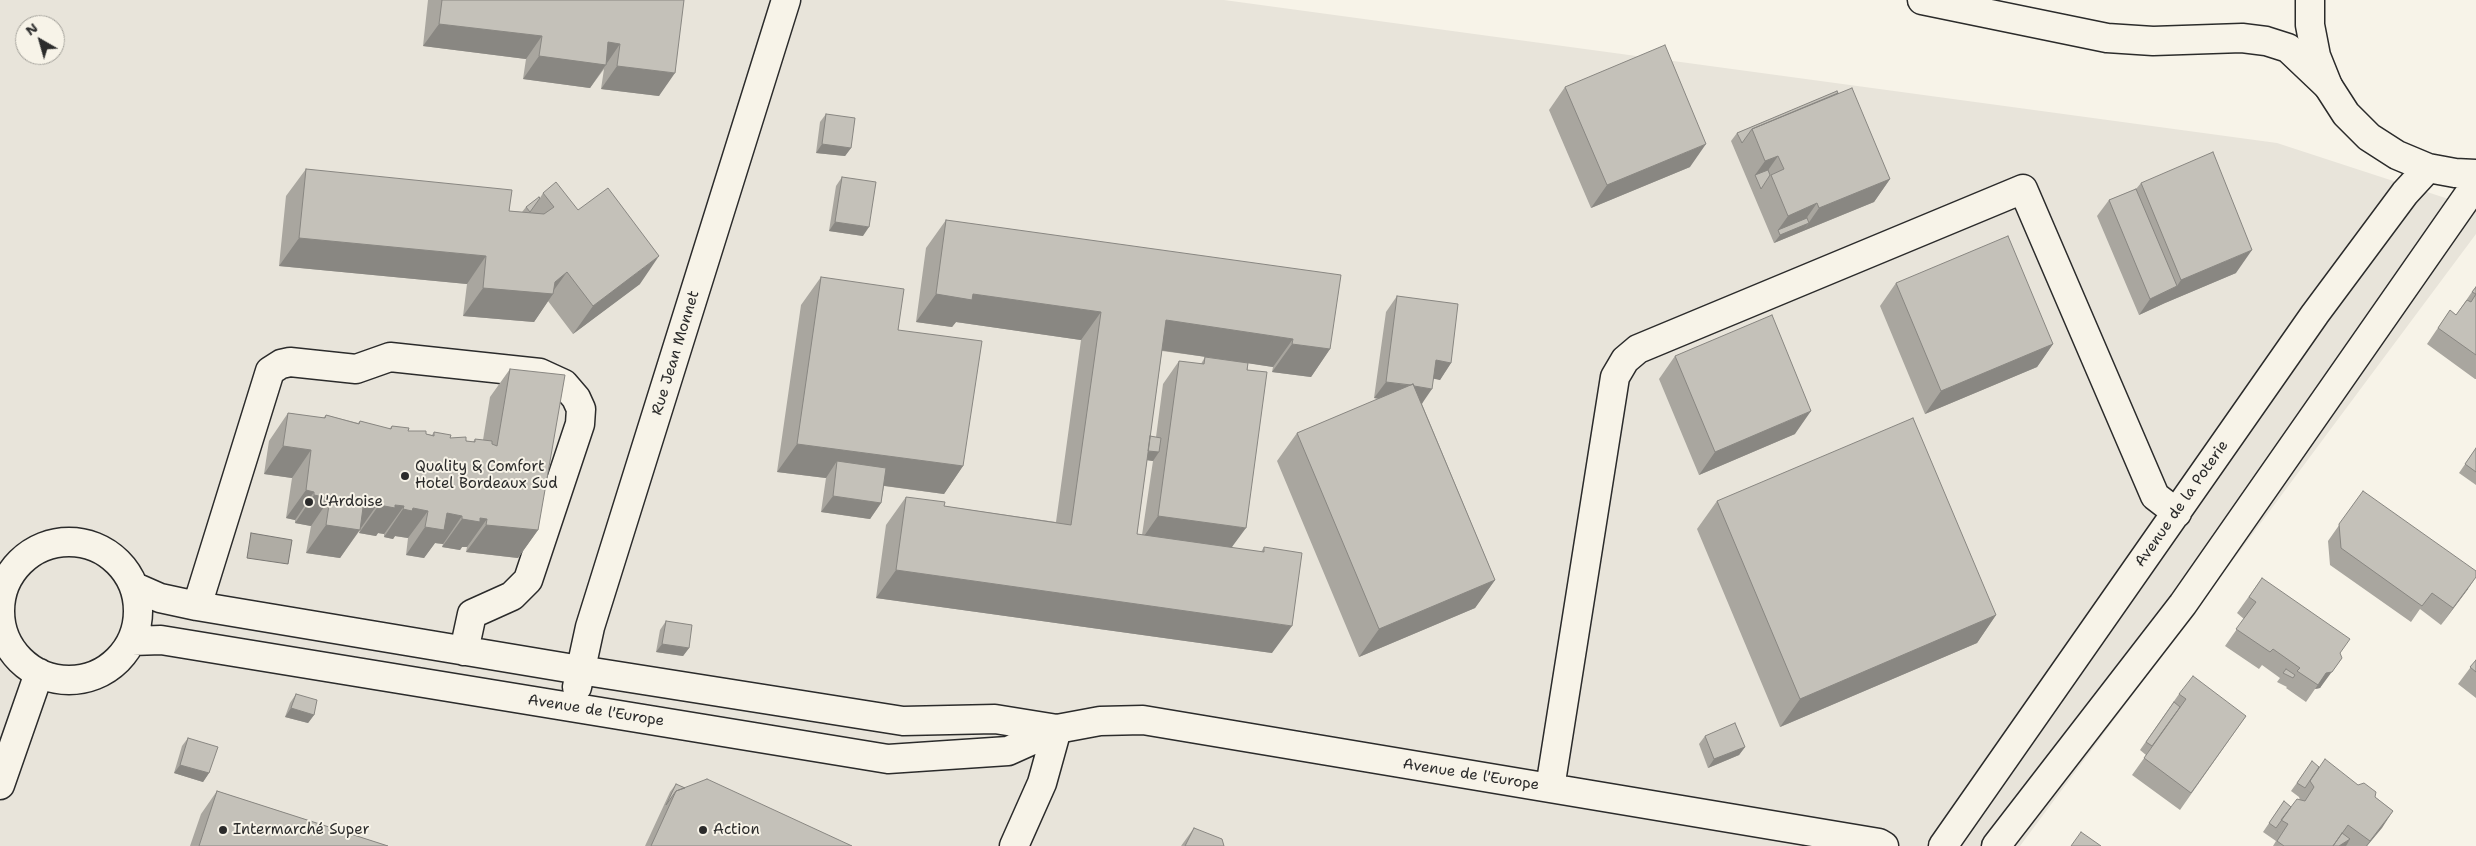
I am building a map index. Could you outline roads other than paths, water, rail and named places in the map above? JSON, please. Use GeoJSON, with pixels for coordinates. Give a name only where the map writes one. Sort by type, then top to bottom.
{"type":"FeatureCollection","features":[{"type":"Feature","properties":{"kind":"street","name":"Rue Jean Monnet"},"geometry":{"type":"LineString","coordinates":[[573,707],[592,618],[786,0]]}},
{"type":"Feature","properties":{"kind":"street"},"geometry":{"type":"LineString","coordinates":[[1922,0],[2107,38],[2153,41],[2242,38],[2266,41],[2288,48],[2328,86]]}},
{"type":"Feature","properties":{"kind":"street"},"geometry":{"type":"LineString","coordinates":[[2310,0],[2310,25],[2316,56],[2328,86],[2346,114],[2369,137],[2397,156],[2428,168],[2455,174],[2476,174]]}},
{"type":"Feature","properties":{"kind":"street","name":"Avenue de la Poterie"},"geometry":{"type":"LineString","coordinates":[[1944,846],[2320,307],[2405,193],[2428,168]]}},
{"type":"Feature","properties":{"kind":"street"},"geometry":{"type":"LineString","coordinates":[[1996,846],[2183,604],[2476,184]]}},
{"type":"Feature","properties":{"kind":"street"},"geometry":{"type":"LineString","coordinates":[[1550,788],[1615,377],[1626,360],[1638,349],[2023,189],[2155,496],[2176,513]]}},
{"type":"Feature","properties":{"kind":"street"},"geometry":{"type":"LineString","coordinates":[[197,606],[270,371],[281,364],[290,362],[356,369],[390,357],[540,373],[564,384],[576,398],[581,409],[580,424],[528,580],[512,596],[472,614],[464,651]]}},
{"type":"Feature","properties":{"kind":"street"},"geometry":{"type":"LineString","coordinates":[[71,542],[91,545],[115,560],[124,569],[134,587],[138,605],[138,624],[132,641],[120,659],[102,672],[82,680],[60,680],[39,673],[17,655],[8,644],[1,624],[2,597],[6,584],[16,566],[32,553],[50,545],[71,542]]}},
{"type":"Feature","properties":{"kind":"street","name":"Avenue de l'Europe"},"geometry":{"type":"LineString","coordinates":[[134,587],[160,598],[197,606],[580,670],[903,721],[995,719],[1057,729]]}},
{"type":"Feature","properties":{"kind":"street","name":"Avenue de l'Europe"},"geometry":{"type":"LineString","coordinates":[[132,641],[161,640],[888,759],[1008,751],[1057,729],[1100,721],[1143,720],[1879,843],[1884,846]]}},
{"type":"Feature","properties":{"kind":"street"},"geometry":{"type":"LineString","coordinates":[[0,785],[39,673]]}},
{"type":"Feature","properties":{"kind":"street"},"geometry":{"type":"LineString","coordinates":[[1014,846],[1042,783],[1057,729]]}},
{"type":"Feature","properties":{"kind":"place","name":"Quality & Comfort Hotel Bordeaux Sud"},"geometry":{"type":"Point","coordinates":[405,476]}},
{"type":"Feature","properties":{"kind":"place","name":"L'Ardoise"},"geometry":{"type":"Point","coordinates":[309,502]}},
{"type":"Feature","properties":{"kind":"place","name":"Intermarché Super"},"geometry":{"type":"Point","coordinates":[223,830]}},
{"type":"Feature","properties":{"kind":"place","name":"Action"},"geometry":{"type":"Point","coordinates":[703,830]}}]}
